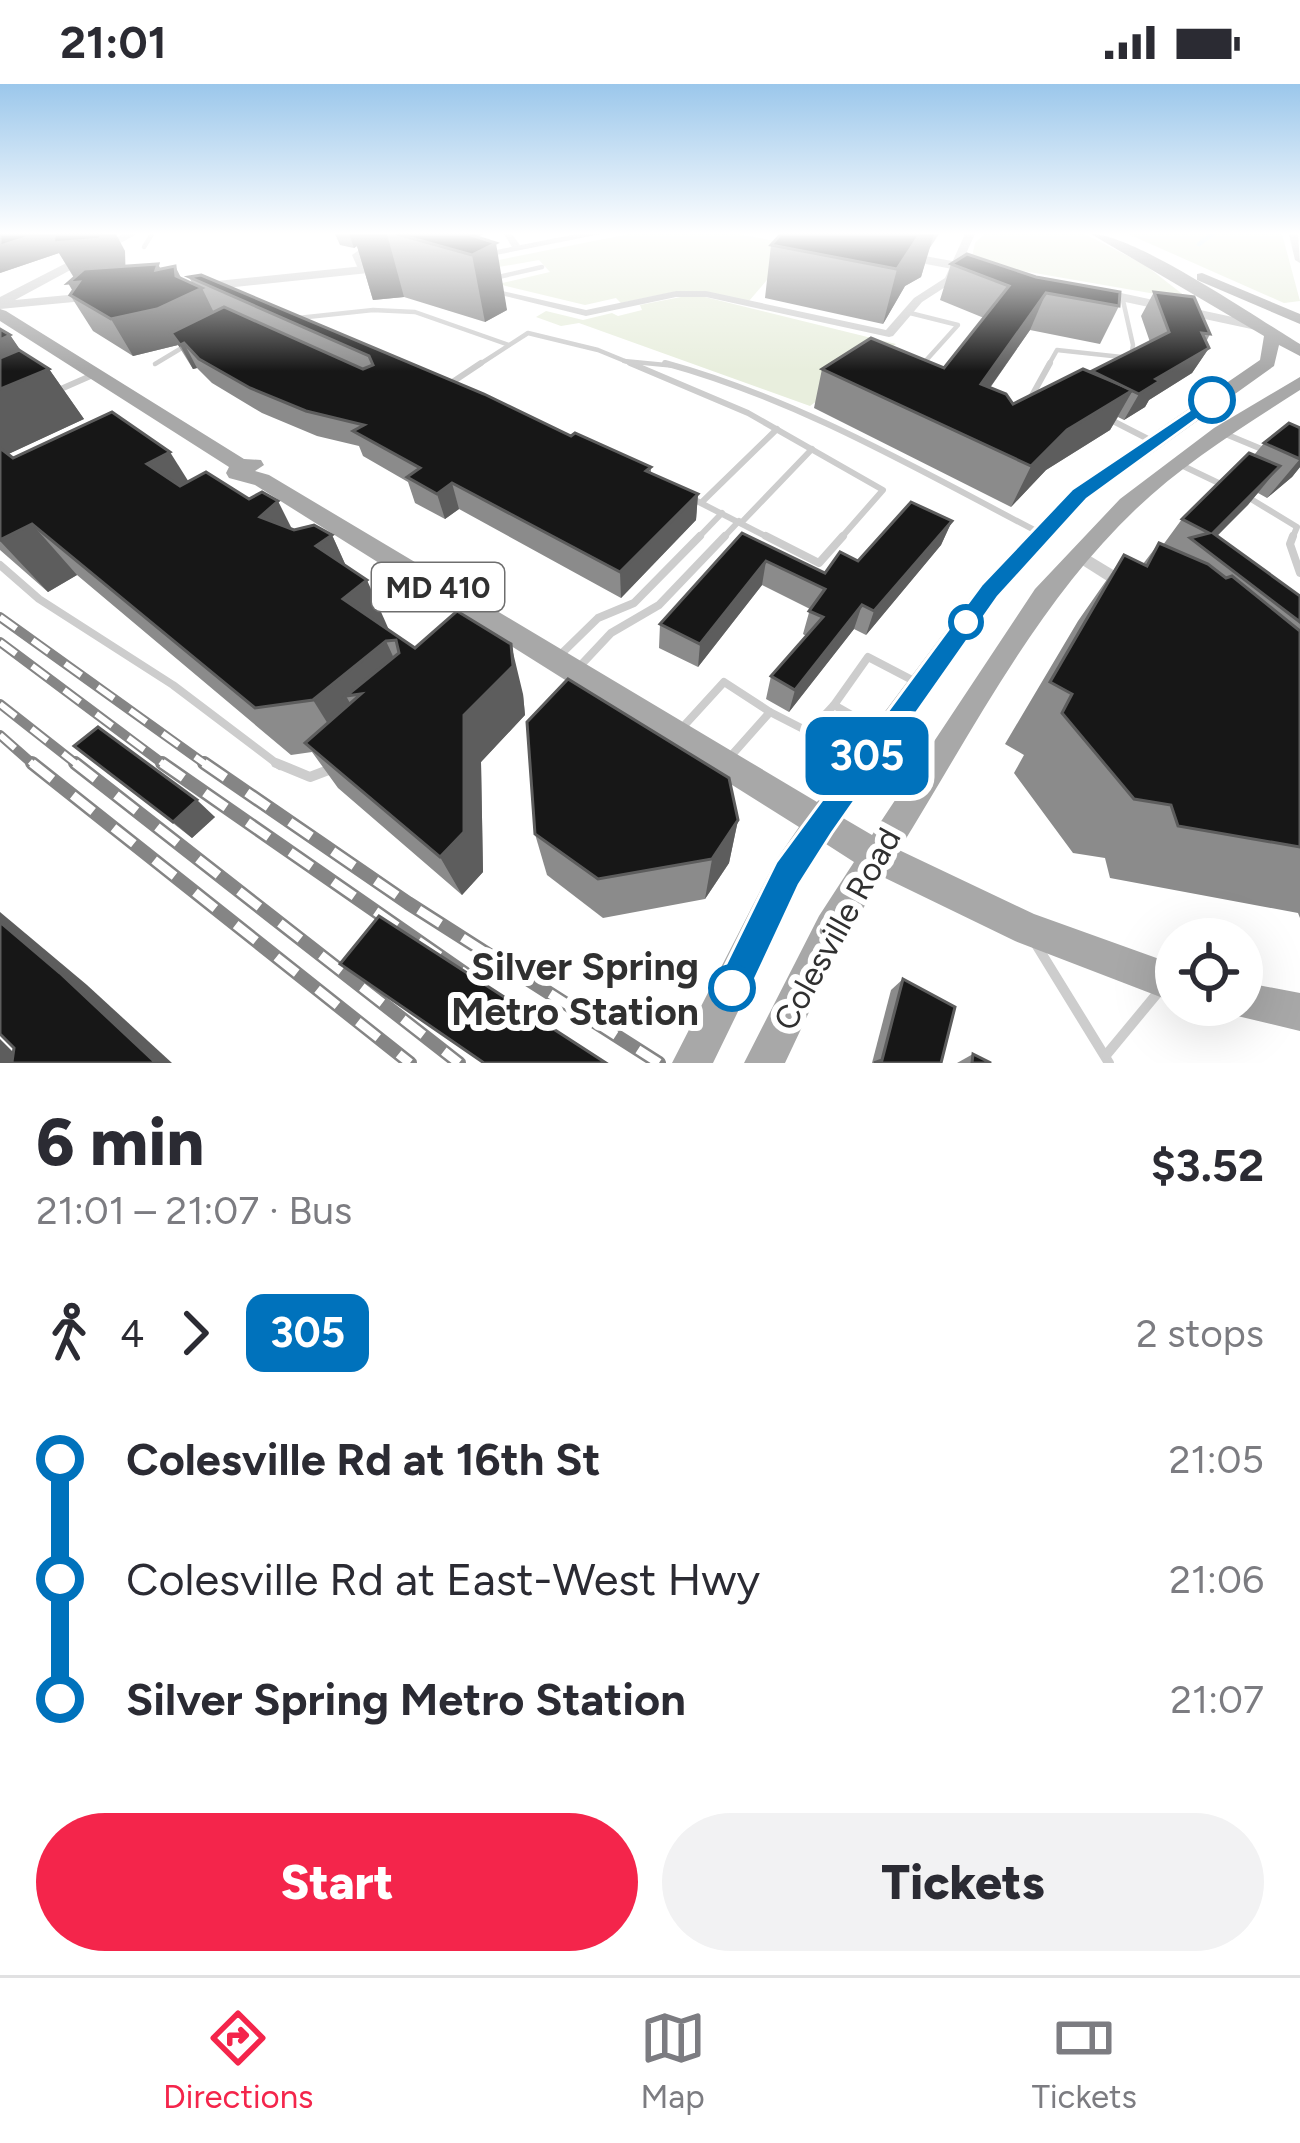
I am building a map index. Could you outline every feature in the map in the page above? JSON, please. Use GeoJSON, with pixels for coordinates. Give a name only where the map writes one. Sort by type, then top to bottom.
{"type":"FeatureCollection","features":[{"type":"Feature","properties":{"kind":"main road"},"geometry":{"type":"LineString","coordinates":[[1185,280],[1300,351]]}},
{"type":"Feature","properties":{"kind":"main road"},"geometry":{"type":"LineString","coordinates":[[1212,280],[1299,320]]}},
{"type":"Feature","properties":{"kind":"main road","name":"MD 410"},"geometry":{"type":"LineString","coordinates":[[0,307],[239,465],[236,473],[243,478],[262,479],[877,857],[1027,929],[1155,977]]}},
{"type":"Feature","properties":{"kind":"main road"},"geometry":{"type":"LineString","coordinates":[[1264,331],[1299,320]]}},
{"type":"Feature","properties":{"kind":"main road","name":"Colesville Road"},"geometry":{"type":"LineString","coordinates":[[692,1063],[788,874],[920,684],[1039,533],[1080,494],[1268,362],[1264,331]]}},
{"type":"Feature","properties":{"kind":"main road","name":"Colesville Road"},"geometry":{"type":"LineString","coordinates":[[764,1063],[826,936],[995,668],[1077,554],[1129,503],[1179,464],[1300,382]]}},
{"type":"Feature","properties":{"kind":"main road"},"geometry":{"type":"LineString","coordinates":[[1263,1005],[1300,1012]]}},
{"type":"Feature","properties":{"kind":"street"},"geometry":{"type":"LineString","coordinates":[[0,307],[46,280]]}},
{"type":"Feature","properties":{"kind":"street"},"geometry":{"type":"LineString","coordinates":[[186,288],[250,288],[294,280]]}},
{"type":"Feature","properties":{"kind":"street"},"geometry":{"type":"LineString","coordinates":[[469,283],[534,304],[586,313],[676,294],[706,294],[889,334],[918,300],[946,280]]}},
{"type":"Feature","properties":{"kind":"street"},"geometry":{"type":"LineString","coordinates":[[1080,289],[1123,305],[1264,331]]}},
{"type":"Feature","properties":{"kind":"street"},"geometry":{"type":"LineString","coordinates":[[0,307],[119,294]]}},
{"type":"Feature","properties":{"kind":"street"},"geometry":{"type":"LineString","coordinates":[[1077,554],[1147,599]]}},
{"type":"Feature","properties":{"kind":"lane"},"geometry":{"type":"LineString","coordinates":[[1024,409],[1057,350],[1131,358],[1133,344],[1123,305],[1109,310]]}},
{"type":"Feature","properties":{"kind":"lane"},"geometry":{"type":"LineString","coordinates":[[299,326],[284,320],[373,310],[416,312],[509,345]]}},
{"type":"Feature","properties":{"kind":"lane"},"geometry":{"type":"LineString","coordinates":[[907,383],[958,325],[910,313]]}},
{"type":"Feature","properties":{"kind":"lane"},"geometry":{"type":"LineString","coordinates":[[458,396],[442,389],[528,333],[568,340],[777,429],[883,490],[819,563],[686,495]]}},
{"type":"Feature","properties":{"kind":"lane"},"geometry":{"type":"LineString","coordinates":[[155,364],[192,343]]}},
{"type":"Feature","properties":{"kind":"lane"},"geometry":{"type":"LineString","coordinates":[[624,361],[662,360],[770,398],[1039,533]]}},
{"type":"Feature","properties":{"kind":"lane"},"geometry":{"type":"LineString","coordinates":[[49,394],[97,374]]}},
{"type":"Feature","properties":{"kind":"lane"},"geometry":{"type":"LineString","coordinates":[[1036,388],[1057,395]]}},
{"type":"Feature","properties":{"kind":"lane"},"geometry":{"type":"LineString","coordinates":[[1103,417],[1152,441]]}},
{"type":"Feature","properties":{"kind":"lane"},"geometry":{"type":"LineString","coordinates":[[702,502],[777,429]]}},
{"type":"Feature","properties":{"kind":"lane"},"geometry":{"type":"LineString","coordinates":[[1221,432],[1271,453]]}},
{"type":"Feature","properties":{"kind":"lane"},"geometry":{"type":"LineString","coordinates":[[565,665],[659,605],[812,449]]}},
{"type":"Feature","properties":{"kind":"lane"},"geometry":{"type":"LineString","coordinates":[[1179,464],[1259,502],[1297,527],[1290,544],[1300,573]]}},
{"type":"Feature","properties":{"kind":"lane"},"geometry":{"type":"LineString","coordinates":[[565,665],[598,619],[634,603],[722,513]]}},
{"type":"Feature","properties":{"kind":"lane"},"geometry":{"type":"LineString","coordinates":[[0,565],[39,599],[173,686],[280,766],[319,776],[350,754]]}},
{"type":"Feature","properties":{"kind":"lane"},"geometry":{"type":"LineString","coordinates":[[677,734],[724,682],[809,733],[868,657],[920,684]]}},
{"type":"Feature","properties":{"kind":"lane"},"geometry":{"type":"LineString","coordinates":[[833,704],[884,734]]}},
{"type":"Feature","properties":{"kind":"lane"},"geometry":{"type":"LineString","coordinates":[[724,763],[770,712]]}},
{"type":"Feature","properties":{"kind":"lane"},"geometry":{"type":"LineString","coordinates":[[1027,929],[1108,1058],[1155,1002]]}},
{"type":"Feature","properties":{"kind":"green space"},"geometry":{"type":"Polygon","coordinates":[[[517,280],[767,280],[749,301],[678,291],[585,305],[498,284],[517,280]]]}},
{"type":"Feature","properties":{"kind":"green space"},"geometry":{"type":"Polygon","coordinates":[[[1073,280],[1164,280],[1190,300],[1073,280]]]}},
{"type":"Feature","properties":{"kind":"green space"},"geometry":{"type":"Polygon","coordinates":[[[1231,280],[1294,280],[1300,301],[1284,303],[1231,280]]]}},
{"type":"Feature","properties":{"kind":"green space"},"geometry":{"type":"Polygon","coordinates":[[[686,296],[896,344],[810,406],[579,323],[561,326],[536,317],[546,311],[583,320],[612,313],[618,316],[642,310],[640,305],[686,296]]]}},
{"type":"Feature","properties":{"kind":"building"},"geometry":{"type":"Polygon","coordinates":[[[72,280],[184,280],[202,288],[157,309],[111,319],[70,295],[79,282],[68,283],[72,280]]]}},
{"type":"Feature","properties":{"kind":"building"},"geometry":{"type":"Polygon","coordinates":[[[195,280],[212,280],[484,394],[571,436],[575,433],[651,467],[646,471],[698,494],[620,572],[452,483],[437,494],[407,477],[420,468],[353,431],[364,425],[306,411],[250,388],[199,359],[171,333],[224,307],[363,369],[373,365],[369,356],[195,280]]]}},
{"type":"Feature","properties":{"kind":"building"},"geometry":{"type":"Polygon","coordinates":[[[992,280],[1051,280],[1120,292],[1119,306],[1046,293],[981,384],[1006,394],[1013,404],[1083,369],[1133,390],[1067,430],[1031,466],[822,369],[871,338],[944,368],[1009,286],[992,280]]]}},
{"type":"Feature","properties":{"kind":"building"},"geometry":{"type":"Polygon","coordinates":[[[1154,292],[1194,297],[1210,334],[1202,333],[1209,348],[1139,394],[1092,371],[1169,332],[1154,292]]]}},
{"type":"Feature","properties":{"kind":"building"},"geometry":{"type":"Polygon","coordinates":[[[19,350],[49,369],[0,389],[0,358],[19,350]]]}},
{"type":"Feature","properties":{"kind":"building"},"geometry":{"type":"Polygon","coordinates":[[[112,412],[170,452],[147,464],[180,486],[206,472],[249,499],[262,492],[278,501],[260,517],[294,530],[314,525],[332,535],[316,546],[367,580],[343,599],[415,648],[457,611],[511,644],[513,666],[464,715],[464,832],[440,857],[305,743],[361,694],[346,696],[399,653],[396,640],[386,641],[313,700],[255,708],[32,524],[0,540],[0,448],[13,458],[112,412]]]}},
{"type":"Feature","properties":{"kind":"building"},"geometry":{"type":"Polygon","coordinates":[[[1289,423],[1300,428],[1300,459],[1264,443],[1289,423]]]}},
{"type":"Feature","properties":{"kind":"building"},"geometry":{"type":"Polygon","coordinates":[[[1249,453],[1280,466],[1213,533],[1300,596],[1300,622],[1190,538],[1209,533],[1182,519],[1249,453]]]}},
{"type":"Feature","properties":{"kind":"building"},"geometry":{"type":"Polygon","coordinates":[[[911,502],[952,521],[874,611],[862,605],[795,690],[771,676],[823,617],[809,611],[825,589],[766,561],[700,644],[660,624],[742,533],[825,573],[840,552],[858,561],[911,502]]]}},
{"type":"Feature","properties":{"kind":"building"},"geometry":{"type":"Polygon","coordinates":[[[1159,543],[1208,564],[1226,578],[1232,576],[1300,631],[1300,847],[1178,826],[1171,805],[1134,799],[1062,713],[1072,694],[1050,682],[1124,555],[1147,566],[1159,543]]]}},
{"type":"Feature","properties":{"kind":"building"},"geometry":{"type":"Polygon","coordinates":[[[568,679],[729,778],[738,820],[712,859],[598,879],[535,834],[527,722],[568,679]]]}},
{"type":"Feature","properties":{"kind":"building"},"geometry":{"type":"Polygon","coordinates":[[[98,727],[197,800],[173,822],[74,746],[98,727]]]}},
{"type":"Feature","properties":{"kind":"building"},"geometry":{"type":"Polygon","coordinates":[[[379,916],[606,1063],[484,1063],[340,964],[379,916]]]}},
{"type":"Feature","properties":{"kind":"building"},"geometry":{"type":"Polygon","coordinates":[[[0,922],[156,1063],[0,1063],[12,1062],[14,1048],[0,1034],[0,922]]]}},
{"type":"Feature","properties":{"kind":"building"},"geometry":{"type":"Polygon","coordinates":[[[903,979],[955,1007],[941,1063],[874,1063],[882,1060],[903,979]]]}},
{"type":"Feature","properties":{"kind":"railway"},"geometry":{"type":"LineString","coordinates":[[0,617],[208,766]]}},
{"type":"Feature","properties":{"kind":"railway"},"geometry":{"type":"LineString","coordinates":[[0,642],[166,766]]}},
{"type":"Feature","properties":{"kind":"railway"},"geometry":{"type":"LineString","coordinates":[[0,704],[79,766]]}},
{"type":"Feature","properties":{"kind":"railway"},"geometry":{"type":"LineString","coordinates":[[0,735],[35,766]]}},
{"type":"Feature","properties":{"kind":"railway"},"geometry":{"type":"LineString","coordinates":[[32,763],[410,1063]]}},
{"type":"Feature","properties":{"kind":"railway"},"geometry":{"type":"LineString","coordinates":[[75,763],[459,1063]]}},
{"type":"Feature","properties":{"kind":"railway"},"geometry":{"type":"LineString","coordinates":[[162,763],[466,974]]}},
{"type":"Feature","properties":{"kind":"railway"},"geometry":{"type":"LineString","coordinates":[[204,763],[408,903],[659,1063]]}},
{"type":"Feature","properties":{"kind":"bus line","name":"305"},"geometry":{"type":"LineString","coordinates":[[732,988],[788,874],[821,822],[989,591],[1080,494],[1212,400]]}},
{"type":"Feature","properties":{"kind":"place","name":"Silver Spring Metro Station"},"geometry":{"type":"Point","coordinates":[732,988]}}]}
